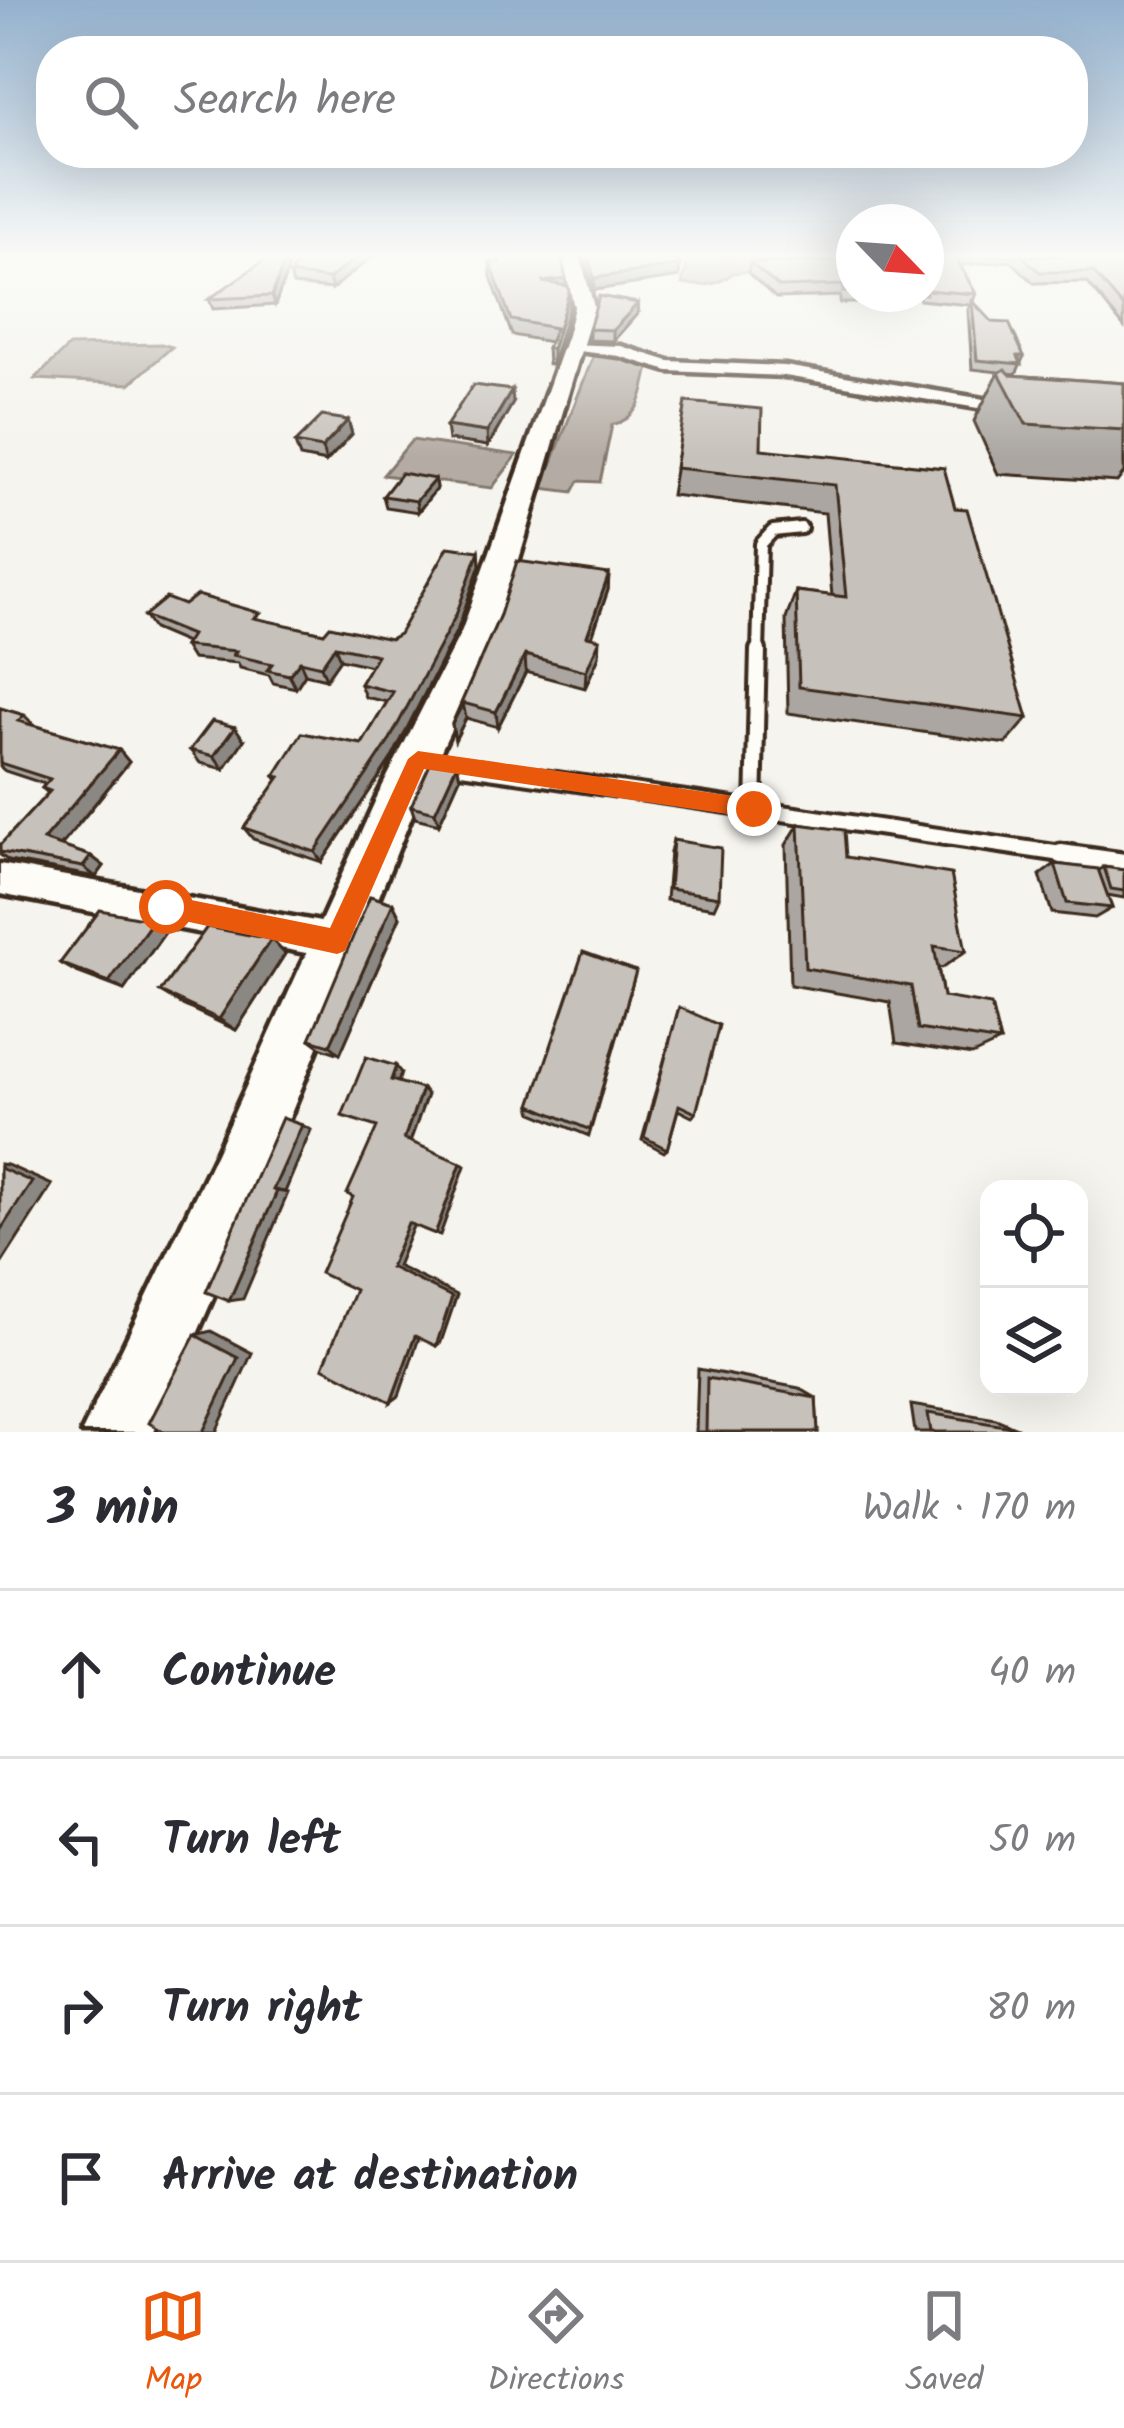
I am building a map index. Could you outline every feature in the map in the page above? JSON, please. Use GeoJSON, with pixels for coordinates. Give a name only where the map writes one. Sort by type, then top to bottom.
{"type":"FeatureCollection","features":[{"type":"Feature","properties":{"kind":"street"},"geometry":{"type":"LineString","coordinates":[[118,1432],[480,630],[581,323]]}},
{"type":"Feature","properties":{"kind":"street"},"geometry":{"type":"LineString","coordinates":[[575,347],[621,351],[668,366],[757,367],[1030,411]]}},
{"type":"Feature","properties":{"kind":"street"},"geometry":{"type":"LineString","coordinates":[[0,879],[337,942]]}},
{"type":"Feature","properties":{"kind":"lane"},"geometry":{"type":"LineString","coordinates":[[754,809],[761,544],[772,531],[801,528]]}},
{"type":"Feature","properties":{"kind":"lane"},"geometry":{"type":"LineString","coordinates":[[418,759],[1124,863]]}},
{"type":"Feature","properties":{"kind":"shaded area"},"geometry":{"type":"Polygon","coordinates":[[[69,346],[172,347],[130,384],[35,379],[69,346]]]}},
{"type":"Feature","properties":{"kind":"shaded area"},"geometry":{"type":"Polygon","coordinates":[[[595,352],[644,359],[649,367],[639,403],[629,417],[612,425],[600,482],[579,481],[573,492],[542,488],[595,352]]]}},
{"type":"Feature","properties":{"kind":"shaded area"},"geometry":{"type":"Polygon","coordinates":[[[412,440],[517,455],[492,488],[383,475],[412,440]]]}},
{"type":"Feature","properties":{"kind":"building"},"geometry":{"type":"Polygon","coordinates":[[[527,323],[560,323],[552,349],[547,348],[555,328],[527,323]]]}},
{"type":"Feature","properties":{"kind":"building"},"geometry":{"type":"Polygon","coordinates":[[[591,323],[620,323],[613,330],[589,329],[591,323]]]}},
{"type":"Feature","properties":{"kind":"building"},"geometry":{"type":"Polygon","coordinates":[[[974,323],[1009,323],[1024,356],[1018,356],[1021,364],[977,360],[974,323]]]}},
{"type":"Feature","properties":{"kind":"building"},"geometry":{"type":"Polygon","coordinates":[[[1005,369],[1011,375],[1124,383],[1124,430],[1026,424],[999,373],[1005,369]]]}},
{"type":"Feature","properties":{"kind":"building"},"geometry":{"type":"Polygon","coordinates":[[[473,385],[512,390],[487,432],[446,426],[473,385]]]}},
{"type":"Feature","properties":{"kind":"building"},"geometry":{"type":"Polygon","coordinates":[[[686,402],[762,409],[761,449],[944,468],[955,508],[967,509],[1028,718],[799,687],[796,591],[846,597],[835,485],[675,468],[686,402]]]}},
{"type":"Feature","properties":{"kind":"building"},"geometry":{"type":"Polygon","coordinates":[[[322,416],[348,420],[322,448],[295,443],[322,416]]]}},
{"type":"Feature","properties":{"kind":"building"},"geometry":{"type":"Polygon","coordinates":[[[401,473],[435,479],[416,501],[383,496],[401,473]]]}},
{"type":"Feature","properties":{"kind":"building"},"geometry":{"type":"Polygon","coordinates":[[[448,547],[479,551],[456,615],[388,743],[315,852],[244,828],[280,777],[275,776],[302,733],[362,744],[393,692],[360,684],[377,655],[335,646],[321,666],[300,661],[289,675],[267,670],[272,664],[233,655],[236,651],[184,646],[191,635],[144,616],[166,598],[184,605],[197,595],[260,613],[254,618],[324,633],[330,626],[390,639],[399,634],[448,547]]]}},
{"type":"Feature","properties":{"kind":"building"},"geometry":{"type":"Polygon","coordinates":[[[517,561],[609,574],[587,636],[600,639],[586,671],[525,655],[496,712],[463,703],[452,724],[500,615],[517,561]]]}},
{"type":"Feature","properties":{"kind":"building"},"geometry":{"type":"Polygon","coordinates":[[[0,708],[24,715],[18,721],[119,750],[43,840],[91,856],[83,867],[0,852],[0,845],[50,791],[42,788],[50,779],[0,763],[0,708]]]}},
{"type":"Feature","properties":{"kind":"building"},"geometry":{"type":"Polygon","coordinates":[[[212,721],[235,727],[214,756],[190,750],[212,721]]]}},
{"type":"Feature","properties":{"kind":"building"},"geometry":{"type":"Polygon","coordinates":[[[432,760],[457,764],[435,812],[411,806],[432,760]]]}},
{"type":"Feature","properties":{"kind":"building"},"geometry":{"type":"Polygon","coordinates":[[[799,824],[844,830],[846,857],[951,874],[966,951],[934,946],[943,997],[991,1005],[1000,1042],[918,1029],[911,986],[805,968],[799,824]]]}},
{"type":"Feature","properties":{"kind":"building"},"geometry":{"type":"Polygon","coordinates":[[[673,840],[721,848],[719,897],[669,889],[673,840]]]}},
{"type":"Feature","properties":{"kind":"building"},"geometry":{"type":"Polygon","coordinates":[[[1055,864],[1098,869],[1112,908],[1067,903],[1055,864]]]}},
{"type":"Feature","properties":{"kind":"building"},"geometry":{"type":"Polygon","coordinates":[[[1104,867],[1124,870],[1124,891],[1111,889],[1104,867]]]}},
{"type":"Feature","properties":{"kind":"building"},"geometry":{"type":"Polygon","coordinates":[[[370,896],[393,903],[330,1045],[310,1039],[370,896]]]}},
{"type":"Feature","properties":{"kind":"building"},"geometry":{"type":"Polygon","coordinates":[[[100,910],[153,920],[109,982],[60,963],[100,910]]]}},
{"type":"Feature","properties":{"kind":"building"},"geometry":{"type":"Polygon","coordinates":[[[207,927],[271,939],[219,1019],[160,992],[207,927]]]}},
{"type":"Feature","properties":{"kind":"building"},"geometry":{"type":"Polygon","coordinates":[[[583,952],[636,971],[590,1130],[531,1105],[583,952]]]}},
{"type":"Feature","properties":{"kind":"building"},"geometry":{"type":"Polygon","coordinates":[[[679,1007],[719,1025],[696,1113],[679,1105],[667,1149],[644,1137],[679,1007]]]}},
{"type":"Feature","properties":{"kind":"building"},"geometry":{"type":"Polygon","coordinates":[[[366,1057],[396,1066],[391,1080],[422,1089],[404,1139],[461,1163],[435,1234],[408,1223],[390,1267],[452,1297],[436,1346],[415,1336],[391,1402],[323,1367],[355,1290],[320,1273],[377,1127],[342,1116],[366,1057]]]}},
{"type":"Feature","properties":{"kind":"building"},"geometry":{"type":"Polygon","coordinates":[[[282,1118],[302,1125],[229,1301],[206,1292],[282,1118]]]}},
{"type":"Feature","properties":{"kind":"building"},"geometry":{"type":"Polygon","coordinates":[[[0,1168],[32,1182],[0,1231],[0,1168]]]}},
{"type":"Feature","properties":{"kind":"building"},"geometry":{"type":"Polygon","coordinates":[[[195,1335],[238,1358],[203,1432],[164,1432],[149,1423],[195,1335]]]}},
{"type":"Feature","properties":{"kind":"building"},"geometry":{"type":"Polygon","coordinates":[[[707,1378],[816,1398],[818,1432],[706,1432],[707,1378]]]}},
{"type":"Feature","properties":{"kind":"building"},"geometry":{"type":"Polygon","coordinates":[[[928,1413],[1017,1428],[1018,1432],[931,1432],[928,1413]]]}},
{"type":"Feature","properties":{"kind":"route"},"geometry":{"type":"LineString","coordinates":[[166,907],[337,942],[418,759],[754,809]]}}]}
